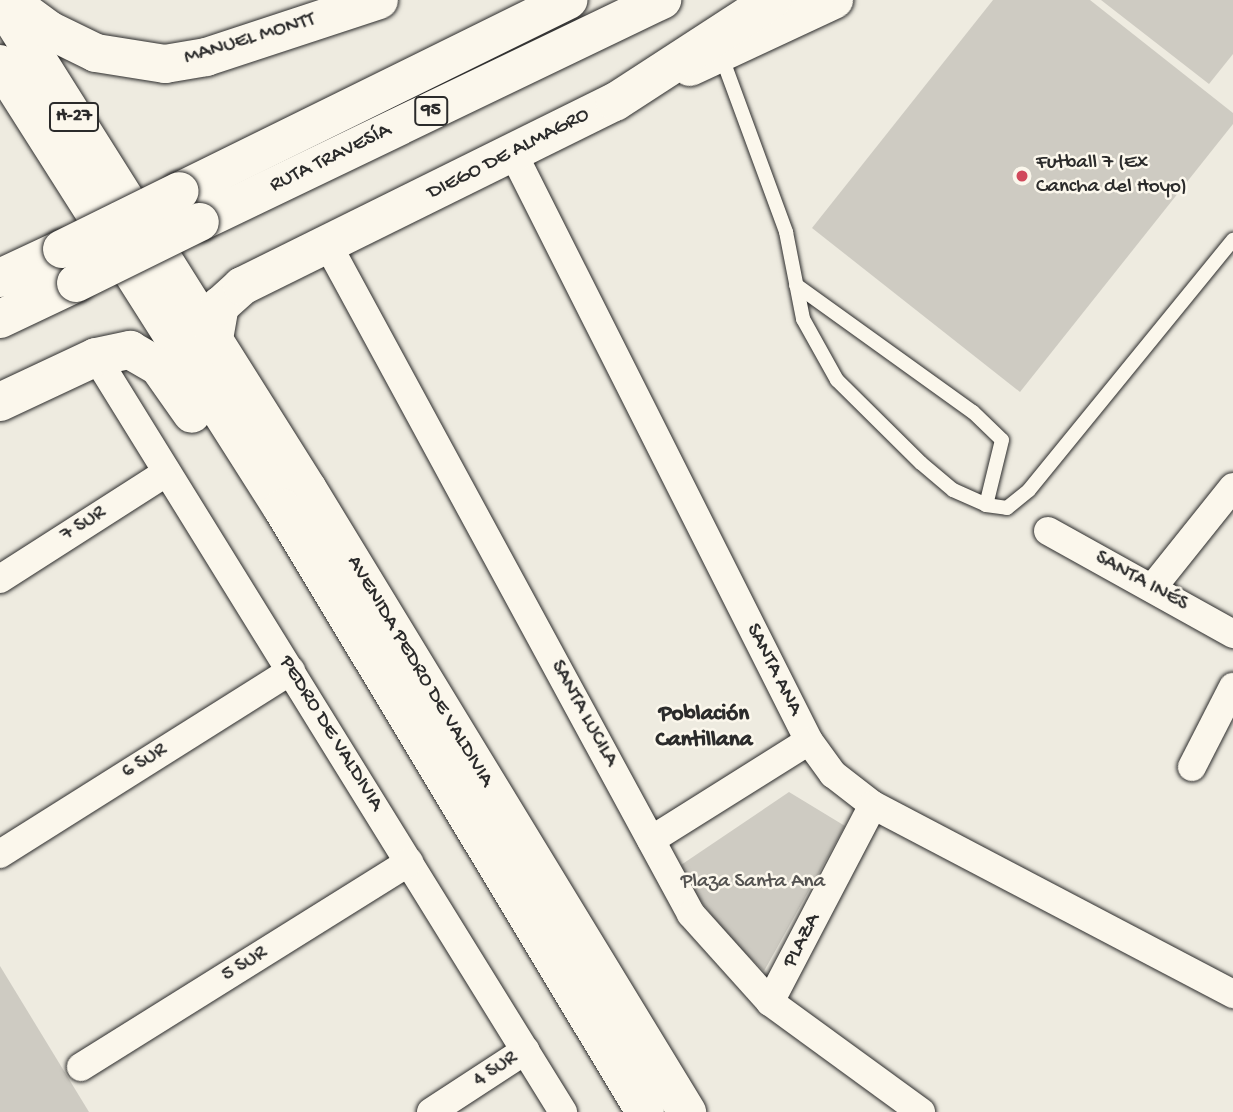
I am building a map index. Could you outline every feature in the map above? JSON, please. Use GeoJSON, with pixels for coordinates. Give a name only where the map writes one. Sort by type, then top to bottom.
{"type":"FeatureCollection","features":[{"type":"Feature","properties":{"kind":"main road","name":"H-27"},"geometry":{"type":"LineString","coordinates":[[0,0],[132,240]]}},
{"type":"Feature","properties":{"kind":"main road","name":"MANUEL MONTT"},"geometry":{"type":"LineString","coordinates":[[8,0],[49,30],[96,53],[165,64],[205,57],[379,0]]}},
{"type":"Feature","properties":{"kind":"main road","name":"RUTA TRAVESÍA"},"geometry":{"type":"LineString","coordinates":[[0,319],[69,266],[190,206],[569,0]]}},
{"type":"Feature","properties":{"kind":"main road","name":"RUTA TRAVESÍA"},"geometry":{"type":"LineString","coordinates":[[190,206],[662,0]]}},
{"type":"Feature","properties":{"kind":"main road"},"geometry":{"type":"LineString","coordinates":[[615,102],[772,0]]}},
{"type":"Feature","properties":{"kind":"main road","name":"DIEGO DE ALMAGRO"},"geometry":{"type":"LineString","coordinates":[[214,339],[216,315],[233,292],[329,247],[615,102],[834,0]]}},
{"type":"Feature","properties":{"kind":"main road","name":"H-27"},"geometry":{"type":"LineString","coordinates":[[0,64],[132,240]]}},
{"type":"Feature","properties":{"kind":"main road","name":"AVENIDA PEDRO DE VALDIVIA"},"geometry":{"type":"LineString","coordinates":[[132,240],[214,339],[687,1112]]}},
{"type":"Feature","properties":{"kind":"main road","name":"AVENIDA PEDRO DE VALDIVIA"},"geometry":{"type":"LineString","coordinates":[[132,240],[372,657],[645,1112]]}},
{"type":"Feature","properties":{"kind":"main road","name":"RUTA TRAVESÍA"},"geometry":{"type":"LineString","coordinates":[[0,278],[69,266]]}},
{"type":"Feature","properties":{"kind":"main road"},"geometry":{"type":"LineString","coordinates":[[0,402],[96,357],[130,350],[170,379],[273,542],[372,657]]}},
{"type":"Feature","properties":{"kind":"street","name":"SANTA ANA"},"geometry":{"type":"LineString","coordinates":[[513,153],[809,741],[833,774],[873,805],[1233,994]]}},
{"type":"Feature","properties":{"kind":"street","name":"SANTA LUCILA"},"geometry":{"type":"LineString","coordinates":[[329,247],[651,840],[705,934],[771,1002],[921,1112]]}},
{"type":"Feature","properties":{"kind":"street","name":"PEDRO DE VALDIVIA"},"geometry":{"type":"LineString","coordinates":[[96,357],[563,1112]]}},
{"type":"Feature","properties":{"kind":"street","name":"7 SUR"},"geometry":{"type":"LineString","coordinates":[[0,579],[167,472]]}},
{"type":"Feature","properties":{"kind":"street"},"geometry":{"type":"LineString","coordinates":[[1153,587],[1233,487]]}},
{"type":"Feature","properties":{"kind":"street","name":"SANTA INÉS"},"geometry":{"type":"LineString","coordinates":[[1048,531],[1153,587],[1233,634]]}},
{"type":"Feature","properties":{"kind":"street","name":"6 SUR"},"geometry":{"type":"LineString","coordinates":[[0,854],[291,671]]}},
{"type":"Feature","properties":{"kind":"street"},"geometry":{"type":"LineString","coordinates":[[1192,767],[1233,687]]}},
{"type":"Feature","properties":{"kind":"street"},"geometry":{"type":"LineString","coordinates":[[651,840],[809,741]]}},
{"type":"Feature","properties":{"kind":"street","name":"PLAZA"},"geometry":{"type":"LineString","coordinates":[[771,1002],[873,805]]}},
{"type":"Feature","properties":{"kind":"street","name":"5 SUR"},"geometry":{"type":"LineString","coordinates":[[81,1067],[410,862]]}},
{"type":"Feature","properties":{"kind":"street","name":"4 SUR"},"geometry":{"type":"LineString","coordinates":[[431,1112],[526,1050]]}},
{"type":"Feature","properties":{"kind":"lane"},"geometry":{"type":"LineString","coordinates":[[720,54],[786,232],[803,319],[837,380],[920,463],[953,490],[986,505],[1007,509],[1029,490],[1233,240]]}},
{"type":"Feature","properties":{"kind":"lane"},"geometry":{"type":"LineString","coordinates":[[796,285],[973,412],[1002,440],[986,505]]}},
{"type":"Feature","properties":{"kind":"green space","name":"Futball 7 (Ex Cancha del Hoyo)"},"geometry":{"type":"Polygon","coordinates":[[[993,0],[1090,0],[1233,113],[1233,124],[1020,392],[812,228],[993,0]]]}},
{"type":"Feature","properties":{"kind":"green space"},"geometry":{"type":"Polygon","coordinates":[[[1101,0],[1233,0],[1233,54],[1209,84],[1101,0]]]}},
{"type":"Feature","properties":{"kind":"green space","name":"Plaza Santa Ana"},"geometry":{"type":"Polygon","coordinates":[[[789,792],[845,826],[764,971],[734,943],[675,869],[789,792]]]}},
{"type":"Feature","properties":{"kind":"green space"},"geometry":{"type":"Polygon","coordinates":[[[0,966],[89,1112],[0,1112],[0,966]]]}},
{"type":"Feature","properties":{"kind":"place","name":"Futball 7 (Ex Cancha del Hoyo)"},"geometry":{"type":"Point","coordinates":[1022,176]}},
{"type":"Feature","properties":{"kind":"district","name":"Población Cantillana"},"geometry":{"type":"Point","coordinates":[704,728]}}]}
